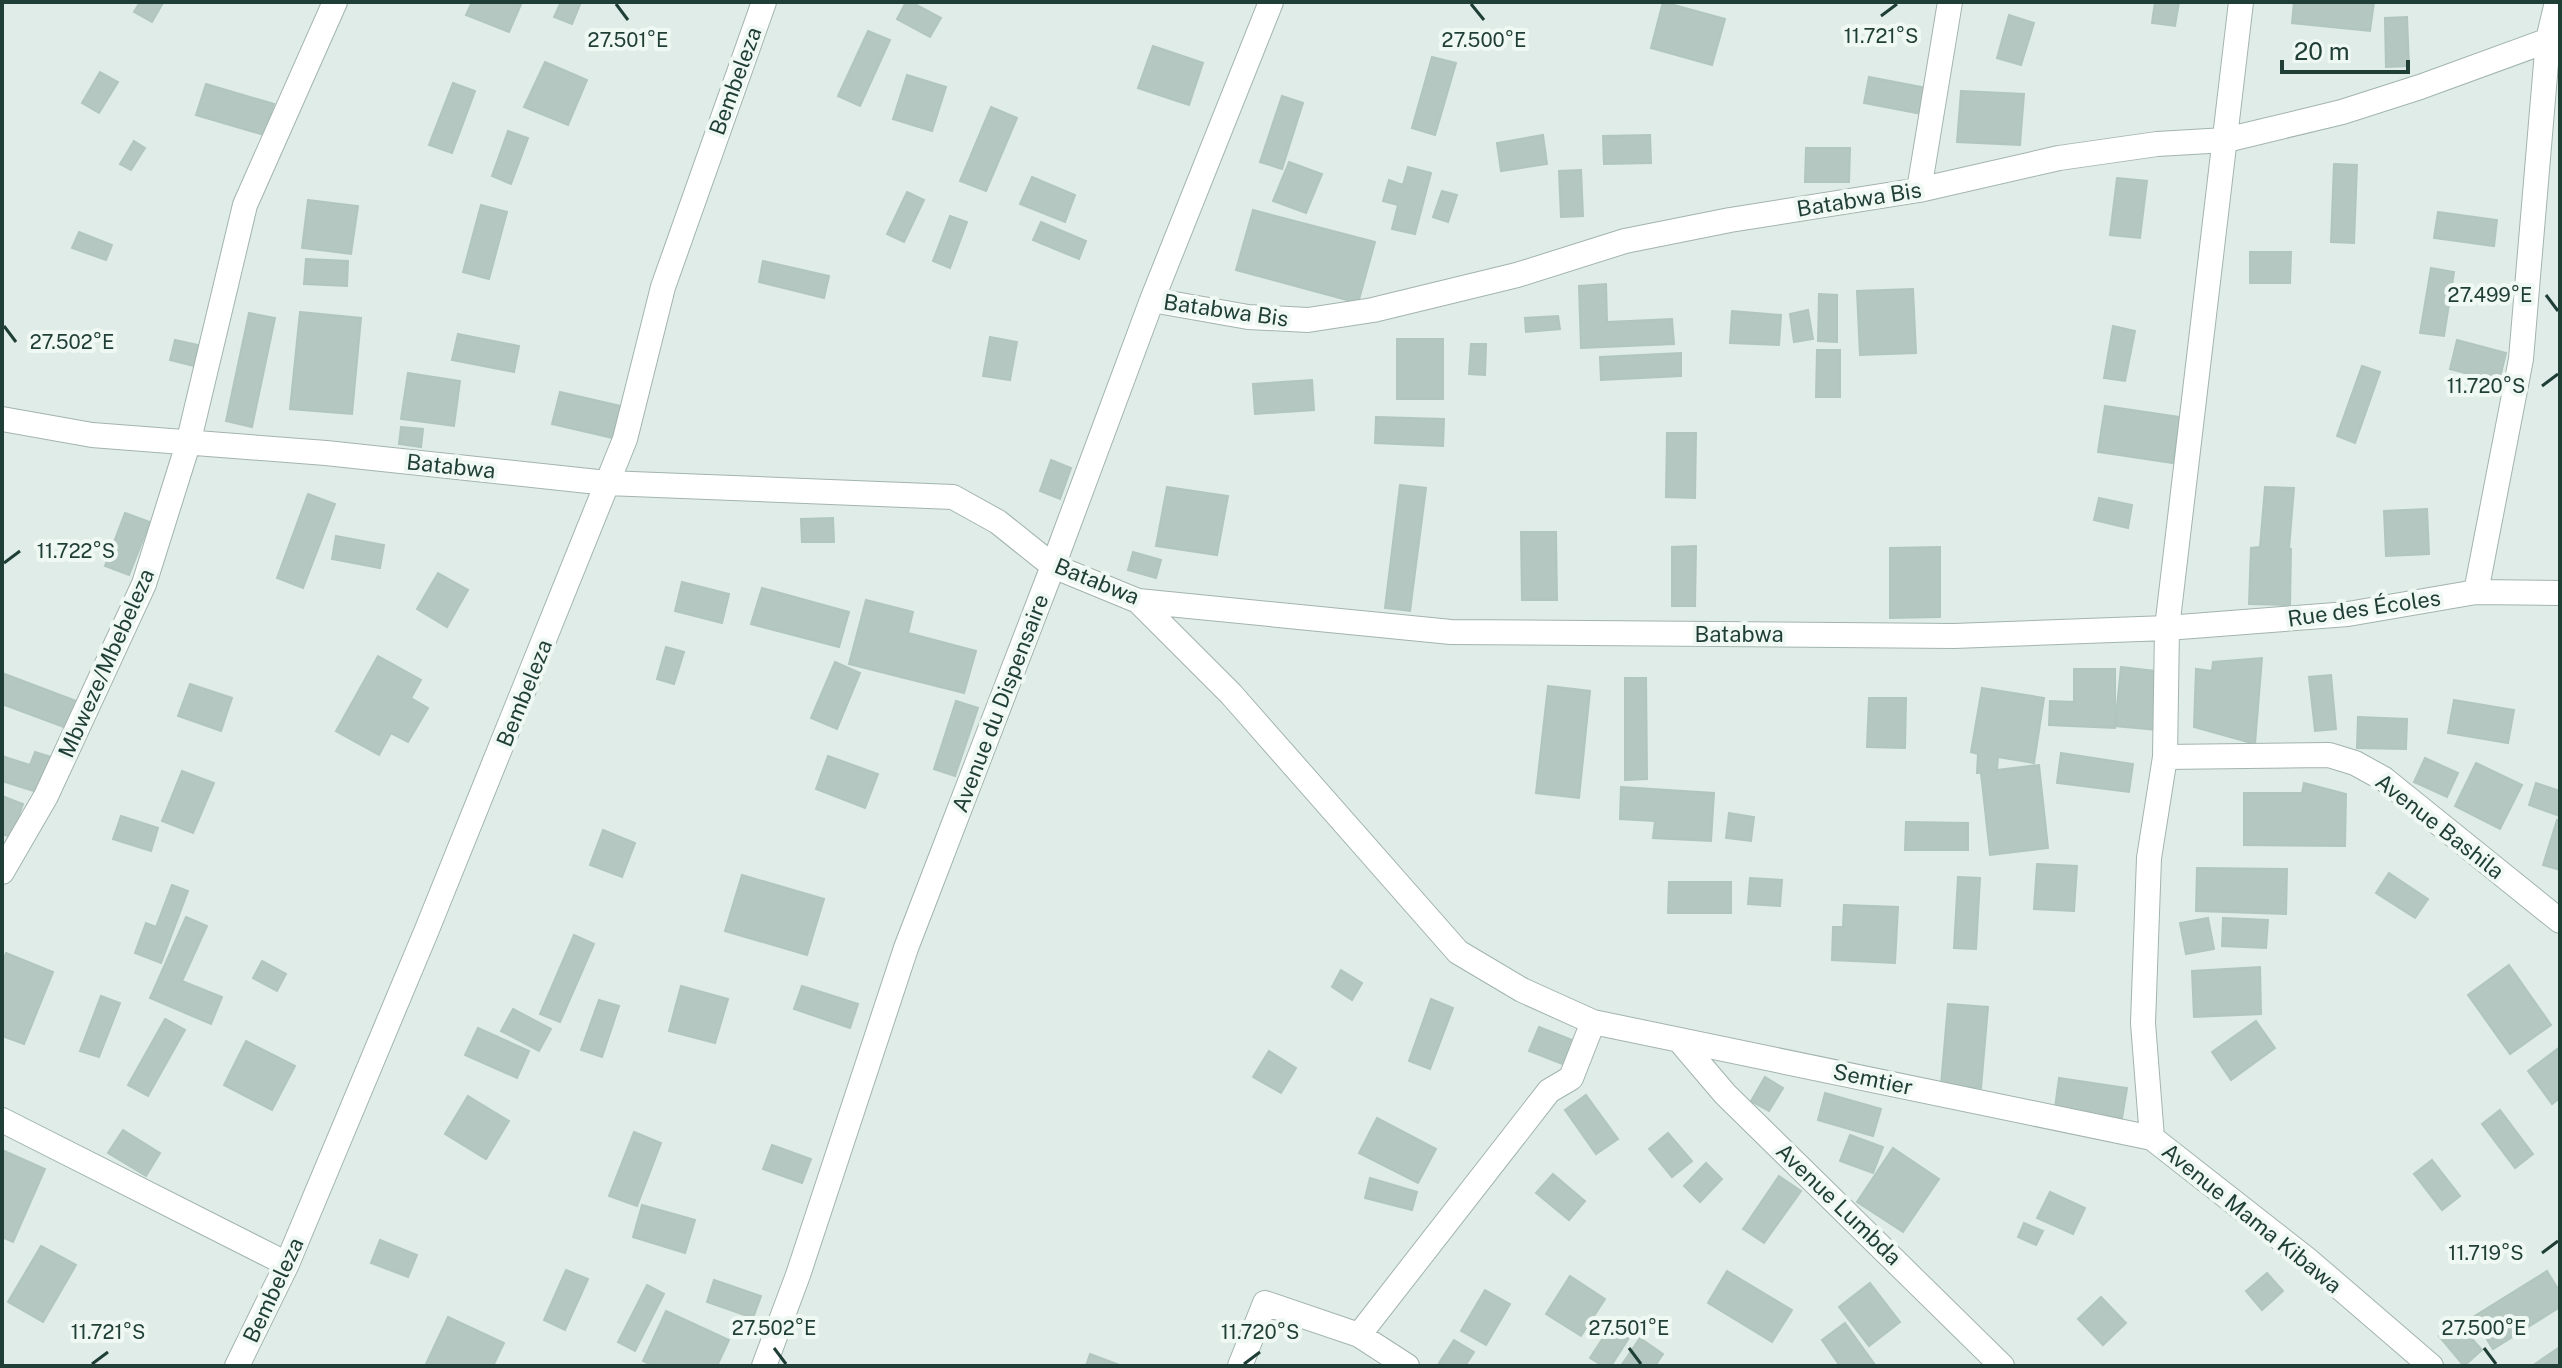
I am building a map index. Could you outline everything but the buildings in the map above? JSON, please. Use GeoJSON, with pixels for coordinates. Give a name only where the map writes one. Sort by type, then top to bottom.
{"type":"FeatureCollection","features":[{"type":"Feature","properties":{"kind":"street","name":"Mbweze/Mbebeleza"},"geometry":{"type":"LineString","coordinates":[[2,872],[46,796],[144,584],[188,444],[245,205],[335,2]]}},
{"type":"Feature","properties":{"kind":"street","name":"Bembeleza"},"geometry":{"type":"LineString","coordinates":[[237,1366],[287,1264],[473,817],[625,439],[663,287],[764,2]]}},
{"type":"Feature","properties":{"kind":"street","name":"Avenue du Dispensaire"},"geometry":{"type":"LineString","coordinates":[[764,1366],[798,1275],[906,948],[1152,300],[1271,2]]}},
{"type":"Feature","properties":{"kind":"street"},"geometry":{"type":"LineString","coordinates":[[1919,190],[1950,2]]}},
{"type":"Feature","properties":{"kind":"street","name":"Avenue Mama Kibawa"},"geometry":{"type":"LineString","coordinates":[[2241,2],[2167,628],[2165,757],[2149,858],[2143,1023],[2152,1138],[2309,1261],[2431,1366]]}},
{"type":"Feature","properties":{"kind":"street"},"geometry":{"type":"LineString","coordinates":[[2476,592],[2521,359],[2557,2]]}},
{"type":"Feature","properties":{"kind":"street","name":"Batabwa Bis"},"geometry":{"type":"LineString","coordinates":[[1152,300],[1248,317],[1308,320],[1373,310],[1503,278],[1625,241],[1730,220],[1919,190],[2059,158],[2157,144],[2226,140],[2342,112],[2554,38]]}},
{"type":"Feature","properties":{"kind":"street","name":"Batabwa"},"geometry":{"type":"LineString","coordinates":[[2,419],[92,435],[326,453],[607,483],[953,497],[998,522],[1053,566],[1138,601],[1451,632],[1954,636],[2167,628]]}},
{"type":"Feature","properties":{"kind":"street","name":"Rue des Écoles"},"geometry":{"type":"LineString","coordinates":[[2167,628],[2348,614],[2476,592],[2560,593]]}},
{"type":"Feature","properties":{"kind":"street","name":"Semtier"},"geometry":{"type":"LineString","coordinates":[[1138,601],[1231,694],[1458,952],[1522,990],[1593,1022],[2152,1138]]}},
{"type":"Feature","properties":{"kind":"street","name":"Avenue Bashila"},"geometry":{"type":"LineString","coordinates":[[2165,757],[2329,755],[2355,763],[2384,779],[2560,921]]}},
{"type":"Feature","properties":{"kind":"street"},"geometry":{"type":"LineString","coordinates":[[1359,1335],[1549,1091],[1571,1078],[1593,1022]]}},
{"type":"Feature","properties":{"kind":"street","name":"Avenue Lumbda"},"geometry":{"type":"LineString","coordinates":[[1679,1040],[1725,1094],[2002,1366]]}},
{"type":"Feature","properties":{"kind":"street"},"geometry":{"type":"LineString","coordinates":[[2,1120],[287,1264]]}},
{"type":"Feature","properties":{"kind":"street"},"geometry":{"type":"LineString","coordinates":[[1240,1366],[1265,1303],[1359,1335],[1407,1366]]}}]}
